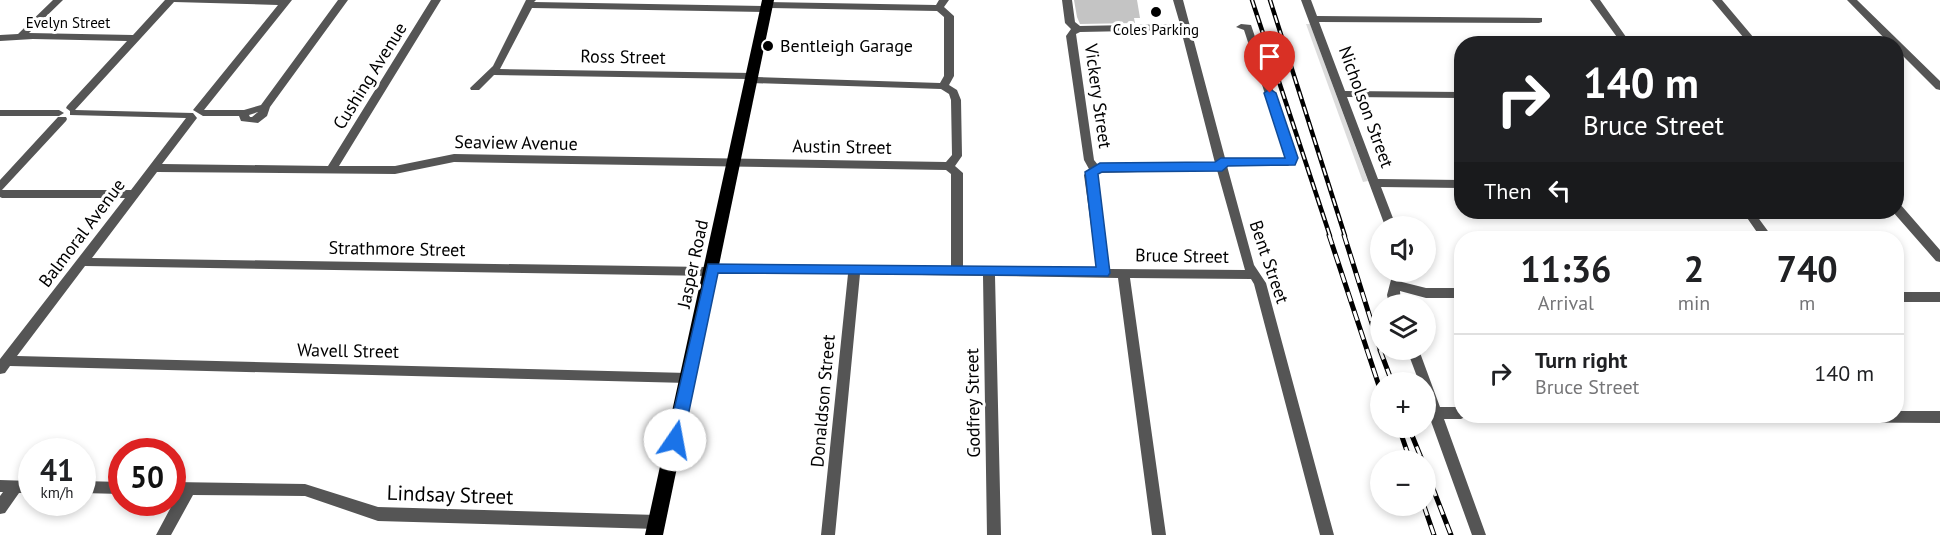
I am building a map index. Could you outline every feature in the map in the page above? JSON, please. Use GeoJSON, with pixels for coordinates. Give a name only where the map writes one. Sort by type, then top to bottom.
{"type":"FeatureCollection","features":[{"type":"Feature","properties":{"kind":"main road","name":"Jasper Road"},"geometry":{"type":"LineString","coordinates":[[656,528],[767,5]]}},
{"type":"Feature","properties":{"kind":"street"},"geometry":{"type":"LineString","coordinates":[[18,38],[58,0]]}},
{"type":"Feature","properties":{"kind":"street"},"geometry":{"type":"LineString","coordinates":[[73,111],[170,0]]}},
{"type":"Feature","properties":{"kind":"street"},"geometry":{"type":"LineString","coordinates":[[177,0],[286,1]]}},
{"type":"Feature","properties":{"kind":"street"},"geometry":{"type":"LineString","coordinates":[[0,113],[60,116],[73,111],[244,113],[245,119],[254,121],[263,114],[265,106],[343,0]]}},
{"type":"Feature","properties":{"kind":"street","name":"Cushing Avenue"},"geometry":{"type":"LineString","coordinates":[[332,170],[436,0]]}},
{"type":"Feature","properties":{"kind":"street","name":"Vickery Street"},"geometry":{"type":"LineString","coordinates":[[1066,0],[1070,23],[1078,29],[1072,32],[1071,36],[1089,160],[1095,169],[1090,175],[1103,273]]}},
{"type":"Feature","properties":{"kind":"street","name":"Bent Street"},"geometry":{"type":"LineString","coordinates":[[1179,0],[1248,266],[1260,284],[1327,535]]}},
{"type":"Feature","properties":{"kind":"street","name":"Nicholson Street"},"geometry":{"type":"LineString","coordinates":[[1306,0],[1386,216]]}},
{"type":"Feature","properties":{"kind":"street"},"geometry":{"type":"LineString","coordinates":[[1595,0],[1621,36]]}},
{"type":"Feature","properties":{"kind":"street"},"geometry":{"type":"LineString","coordinates":[[1717,0],[1748,36]]}},
{"type":"Feature","properties":{"kind":"street"},"geometry":{"type":"LineString","coordinates":[[1852,0],[1888,36]]}},
{"type":"Feature","properties":{"kind":"street","name":"Balmoral Avenue"},"geometry":{"type":"LineString","coordinates":[[3,365],[195,114],[286,1]]}},
{"type":"Feature","properties":{"kind":"street"},"geometry":{"type":"LineString","coordinates":[[475,88],[499,64],[530,2],[767,5],[942,4],[949,16],[949,76],[943,86],[952,92],[956,100],[957,156],[949,166],[957,173],[957,271]]}},
{"type":"Feature","properties":{"kind":"street"},"geometry":{"type":"LineString","coordinates":[[1314,19],[1539,20]]}},
{"type":"Feature","properties":{"kind":"street"},"geometry":{"type":"LineString","coordinates":[[1078,29],[1186,27]]}},
{"type":"Feature","properties":{"kind":"street"},"geometry":{"type":"LineString","coordinates":[[1095,169],[1288,162],[1292,160],[1248,27],[1241,27]]}},
{"type":"Feature","properties":{"kind":"street","name":"Evelyn Street"},"geometry":{"type":"LineString","coordinates":[[0,38],[33,36],[135,38]]}},
{"type":"Feature","properties":{"kind":"street"},"geometry":{"type":"LineString","coordinates":[[1904,52],[1940,87]]}},
{"type":"Feature","properties":{"kind":"street","name":"Ross Street"},"geometry":{"type":"LineString","coordinates":[[492,72],[753,78],[943,86]]}},
{"type":"Feature","properties":{"kind":"street"},"geometry":{"type":"LineString","coordinates":[[1341,94],[1454,95]]}},
{"type":"Feature","properties":{"kind":"street"},"geometry":{"type":"LineString","coordinates":[[0,192],[60,116]]}},
{"type":"Feature","properties":{"kind":"street","name":"Seaview Avenue"},"geometry":{"type":"LineString","coordinates":[[155,168],[395,170],[454,158],[735,163]]}},
{"type":"Feature","properties":{"kind":"street","name":"Austin Street"},"geometry":{"type":"LineString","coordinates":[[735,163],[949,166]]}},
{"type":"Feature","properties":{"kind":"street"},"geometry":{"type":"LineString","coordinates":[[1374,183],[1454,184]]}},
{"type":"Feature","properties":{"kind":"street"},"geometry":{"type":"LineString","coordinates":[[0,192],[134,194]]}},
{"type":"Feature","properties":{"kind":"street"},"geometry":{"type":"LineString","coordinates":[[1904,216],[1940,258]]}},
{"type":"Feature","properties":{"kind":"street","name":"Strathmore Street"},"geometry":{"type":"LineString","coordinates":[[82,262],[712,270]]}},
{"type":"Feature","properties":{"kind":"street","name":"Bruce Street"},"geometry":{"type":"LineString","coordinates":[[712,270],[1255,275]]}},
{"type":"Feature","properties":{"kind":"street","name":"Donaldson Street"},"geometry":{"type":"LineString","coordinates":[[828,535],[854,270]]}},
{"type":"Feature","properties":{"kind":"street","name":"Godfrey Street"},"geometry":{"type":"LineString","coordinates":[[989,271],[994,535]]}},
{"type":"Feature","properties":{"kind":"street"},"geometry":{"type":"LineString","coordinates":[[1123,273],[1160,535]]}},
{"type":"Feature","properties":{"kind":"street"},"geometry":{"type":"LineString","coordinates":[[1399,282],[1400,294]]}},
{"type":"Feature","properties":{"kind":"street"},"geometry":{"type":"LineString","coordinates":[[1394,294],[1401,282]]}},
{"type":"Feature","properties":{"kind":"street"},"geometry":{"type":"LineString","coordinates":[[1399,286],[1426,293],[1454,293]]}},
{"type":"Feature","properties":{"kind":"street"},"geometry":{"type":"LineString","coordinates":[[1904,297],[1940,297]]}},
{"type":"Feature","properties":{"kind":"street","name":"Wavell Street"},"geometry":{"type":"LineString","coordinates":[[3,365],[688,378]]}},
{"type":"Feature","properties":{"kind":"street"},"geometry":{"type":"LineString","coordinates":[[1454,413],[1436,413],[1479,535]]}},
{"type":"Feature","properties":{"kind":"street"},"geometry":{"type":"LineString","coordinates":[[1904,417],[1940,417]]}},
{"type":"Feature","properties":{"kind":"street"},"geometry":{"type":"LineString","coordinates":[[0,508],[8,486]]}},
{"type":"Feature","properties":{"kind":"street","name":"Lindsay Street"},"geometry":{"type":"LineString","coordinates":[[186,489],[305,490],[378,514],[656,528]]}},
{"type":"Feature","properties":{"kind":"street"},"geometry":{"type":"LineString","coordinates":[[163,535],[189,489]]}},
{"type":"Feature","properties":{"kind":"shaded area"},"geometry":{"type":"Polygon","coordinates":[[[1306,24],[1310,24],[1368,181],[1363,182],[1306,24]]]}},
{"type":"Feature","properties":{"kind":"building"},"geometry":{"type":"Polygon","coordinates":[[[1074,0],[1137,0],[1140,18],[1134,18],[1135,23],[1080,24],[1074,0]]]}},
{"type":"Feature","properties":{"kind":"railway"},"geometry":{"type":"LineString","coordinates":[[1252,0],[1330,236]]}},
{"type":"Feature","properties":{"kind":"railway"},"geometry":{"type":"LineString","coordinates":[[1270,0],[1345,236]]}},
{"type":"Feature","properties":{"kind":"railway"},"geometry":{"type":"LineString","coordinates":[[1329,235],[1374,372]]}},
{"type":"Feature","properties":{"kind":"railway"},"geometry":{"type":"LineString","coordinates":[[1344,235],[1370,317]]}},
{"type":"Feature","properties":{"kind":"railway"},"geometry":{"type":"LineString","coordinates":[[1384,360],[1388,372]]}},
{"type":"Feature","properties":{"kind":"railway"},"geometry":{"type":"LineString","coordinates":[[1402,438],[1407,450]]}},
{"type":"Feature","properties":{"kind":"railway"},"geometry":{"type":"LineString","coordinates":[[1413,438],[1418,450]]}},
{"type":"Feature","properties":{"kind":"railway"},"geometry":{"type":"LineString","coordinates":[[1436,496],[1451,535]]}},
{"type":"Feature","properties":{"kind":"railway"},"geometry":{"type":"LineString","coordinates":[[1427,516],[1434,535]]}},
{"type":"Feature","properties":{"kind":"place","name":"Coles Parking"},"geometry":{"type":"Point","coordinates":[1156,12]}},
{"type":"Feature","properties":{"kind":"place","name":"Bentleigh Garage"},"geometry":{"type":"Point","coordinates":[768,46]}},
{"type":"Feature","properties":{"kind":"route"},"geometry":{"type":"LineString","coordinates":[[675,440],[712,268],[1103,273],[1091,172],[1100,168],[1222,166],[1221,162],[1290,162],[1292,158],[1270,93]]}}]}
